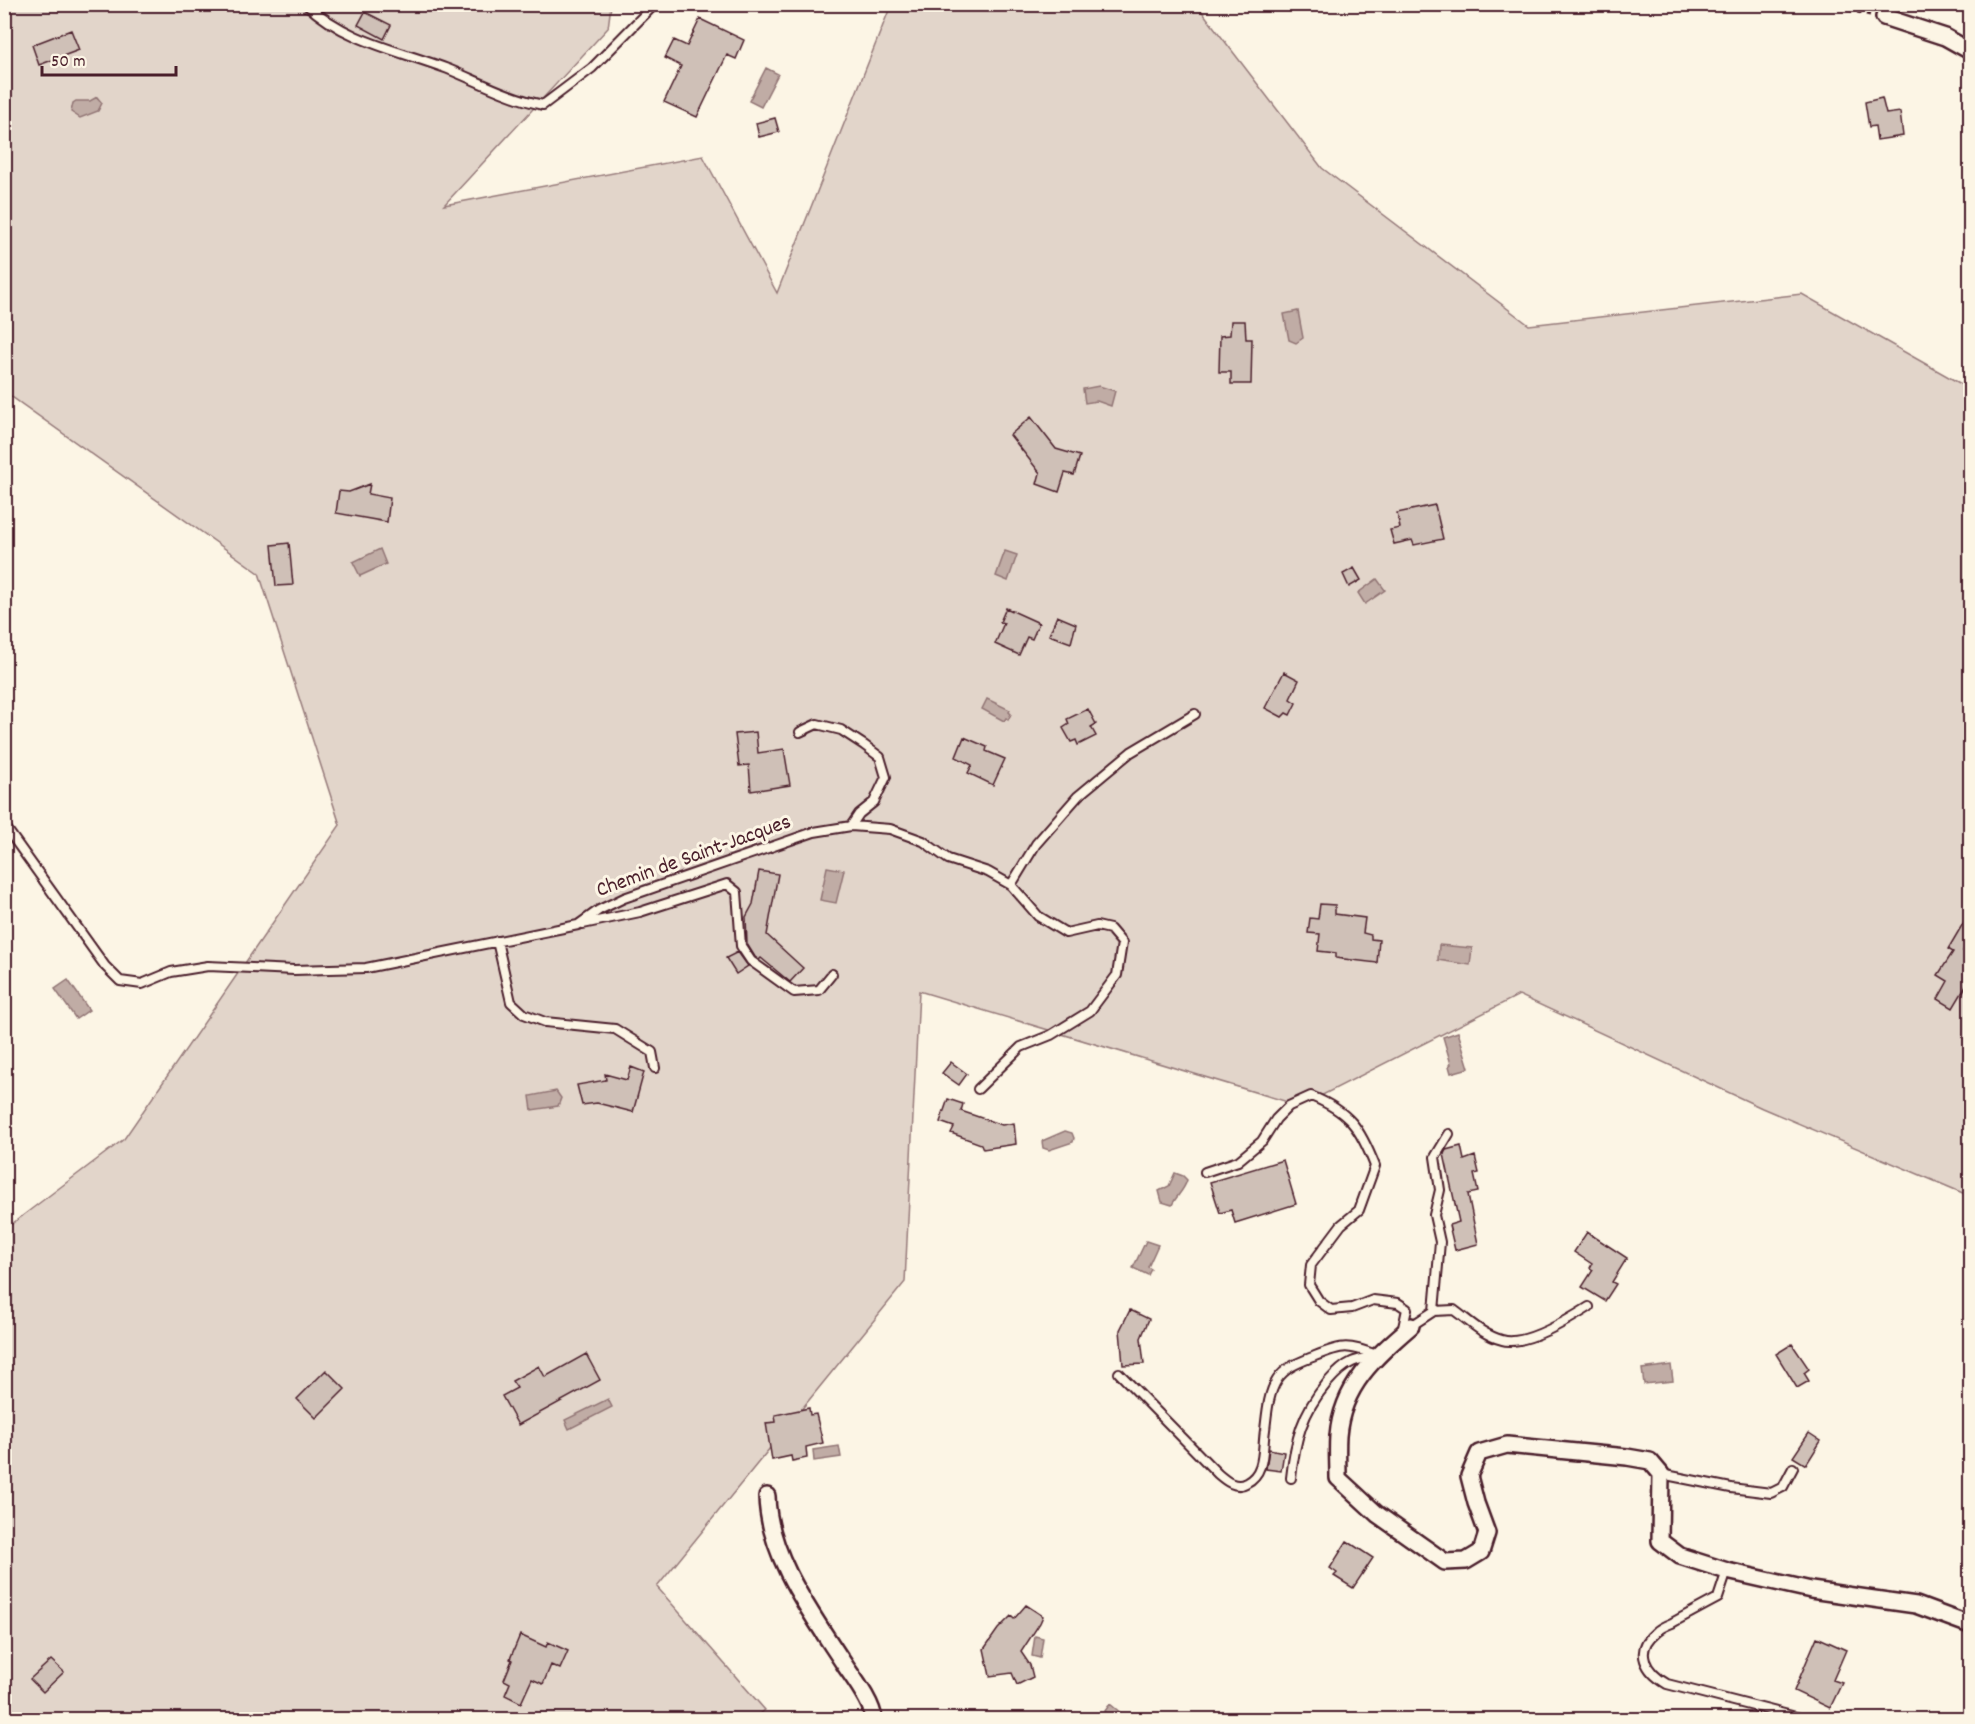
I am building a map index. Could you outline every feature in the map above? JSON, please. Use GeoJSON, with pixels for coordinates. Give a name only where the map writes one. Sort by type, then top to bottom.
{"type":"FeatureCollection","features":[{"type":"Feature","properties":{"kind":"street"},"geometry":{"type":"LineString","coordinates":[[1884,17],[1945,37],[1971,51]]}},
{"type":"Feature","properties":{"kind":"street"},"geometry":{"type":"LineString","coordinates":[[1406,1330],[1377,1355],[1349,1392],[1338,1435],[1338,1478],[1377,1514],[1445,1562],[1466,1561],[1481,1552],[1487,1533],[1469,1476],[1479,1453],[1507,1445],[1627,1457],[1650,1461],[1661,1474],[1660,1541],[1680,1556],[1727,1571],[1811,1590],[1916,1605],[1971,1625]]}},
{"type":"Feature","properties":{"kind":"street"},"geometry":{"type":"LineString","coordinates":[[767,1496],[768,1516],[778,1552],[874,1713],[874,1719]]}},
{"type":"Feature","properties":{"kind":"lane"},"geometry":{"type":"LineString","coordinates":[[306,4],[343,32],[467,77],[517,99],[543,105],[592,68],[655,4]]}},
{"type":"Feature","properties":{"kind":"lane"},"geometry":{"type":"LineString","coordinates":[[1011,885],[1036,844],[1078,796],[1131,752],[1194,714]]}},
{"type":"Feature","properties":{"kind":"lane"},"geometry":{"type":"LineString","coordinates":[[800,732],[817,724],[841,730],[880,757],[886,777],[874,802],[859,814],[851,826]]}},
{"type":"Feature","properties":{"kind":"lane","name":"Chemin de Saint-Jacques"},"geometry":{"type":"LineString","coordinates":[[4,825],[105,966],[120,981],[142,984],[171,972],[208,966],[294,970],[366,968],[497,941],[578,924],[598,910],[667,882],[814,832],[851,826],[890,829],[923,841],[948,859],[988,872],[1011,885],[1038,916],[1066,933],[1097,926],[1110,929],[1122,943],[1117,975],[1090,1011],[1052,1035],[1021,1047],[978,1089]]}},
{"type":"Feature","properties":{"kind":"lane"},"geometry":{"type":"LineString","coordinates":[[578,924],[640,912],[727,884],[737,892],[741,946],[751,961],[794,992],[819,990],[832,974]]}},
{"type":"Feature","properties":{"kind":"lane"},"geometry":{"type":"LineString","coordinates":[[497,941],[511,1002],[524,1014],[545,1022],[615,1029],[652,1052],[654,1068]]}},
{"type":"Feature","properties":{"kind":"lane"},"geometry":{"type":"LineString","coordinates":[[1206,1172],[1238,1161],[1262,1141],[1276,1119],[1289,1106],[1311,1096],[1328,1103],[1348,1118],[1364,1136],[1375,1166],[1359,1210],[1341,1225],[1311,1265],[1309,1285],[1319,1301],[1331,1310],[1352,1308],[1373,1300],[1398,1303],[1407,1309],[1406,1330]]}},
{"type":"Feature","properties":{"kind":"lane"},"geometry":{"type":"LineString","coordinates":[[1434,1311],[1440,1242],[1434,1215],[1440,1190],[1435,1157],[1449,1134]]}},
{"type":"Feature","properties":{"kind":"lane"},"geometry":{"type":"LineString","coordinates":[[1406,1330],[1434,1311],[1454,1310],[1482,1332],[1504,1341],[1526,1338],[1559,1326],[1589,1307]]}},
{"type":"Feature","properties":{"kind":"lane"},"geometry":{"type":"LineString","coordinates":[[1119,1373],[1218,1474],[1229,1484],[1242,1486],[1255,1479],[1263,1459],[1270,1395],[1277,1380],[1289,1367],[1339,1347],[1350,1346],[1377,1355]]}},
{"type":"Feature","properties":{"kind":"lane"},"geometry":{"type":"LineString","coordinates":[[1291,1478],[1298,1433],[1308,1409],[1318,1394],[1335,1374],[1351,1362],[1377,1355]]}},
{"type":"Feature","properties":{"kind":"lane"},"geometry":{"type":"LineString","coordinates":[[1661,1474],[1731,1488],[1771,1493],[1783,1487],[1793,1468]]}},
{"type":"Feature","properties":{"kind":"lane"},"geometry":{"type":"LineString","coordinates":[[1727,1571],[1719,1598],[1656,1631],[1647,1644],[1643,1657],[1647,1667],[1654,1677],[1667,1684],[1800,1718]]}},
{"type":"Feature","properties":{"kind":"path"},"geometry":{"type":"LineString","coordinates":[[1822,4],[1884,17]]}},
{"type":"Feature","properties":{"kind":"shaded area"},"geometry":{"type":"Polygon","coordinates":[[[999,4],[1197,5],[1322,168],[1529,325],[1802,294],[1970,389],[1970,1196],[1762,1108],[1519,995],[1301,1106],[919,991],[905,1282],[657,1587],[765,1710],[754,1719],[5,1719],[5,1229],[124,1139],[340,825],[259,573],[5,392],[5,5],[611,5],[608,28],[444,205],[703,156],[777,293],[891,5],[981,5],[995,10],[999,4]]]}},
{"type":"Feature","properties":{"kind":"shaded area"},"geometry":{"type":"Polygon","coordinates":[[[766,68],[778,74],[761,107],[749,101],[766,68]]]}},
{"type":"Feature","properties":{"kind":"shaded area"},"geometry":{"type":"Polygon","coordinates":[[[97,97],[102,103],[98,111],[80,118],[71,112],[73,103],[76,101],[90,101],[97,97]]]}},
{"type":"Feature","properties":{"kind":"shaded area"},"geometry":{"type":"Polygon","coordinates":[[[1298,311],[1303,338],[1296,343],[1289,340],[1284,314],[1298,311]]]}},
{"type":"Feature","properties":{"kind":"shaded area"},"geometry":{"type":"Polygon","coordinates":[[[1099,386],[1115,391],[1111,406],[1097,401],[1085,403],[1083,389],[1099,386]]]}},
{"type":"Feature","properties":{"kind":"shaded area"},"geometry":{"type":"Polygon","coordinates":[[[380,549],[386,564],[360,576],[353,562],[380,549]]]}},
{"type":"Feature","properties":{"kind":"shaded area"},"geometry":{"type":"Polygon","coordinates":[[[1005,551],[1017,555],[1008,581],[996,576],[1005,551]]]}},
{"type":"Feature","properties":{"kind":"shaded area"},"geometry":{"type":"Polygon","coordinates":[[[1377,579],[1385,590],[1365,604],[1358,593],[1377,579]]]}},
{"type":"Feature","properties":{"kind":"shaded area"},"geometry":{"type":"Polygon","coordinates":[[[987,699],[1010,710],[1008,720],[1006,718],[1004,721],[982,709],[987,699]]]}},
{"type":"Feature","properties":{"kind":"shaded area"},"geometry":{"type":"Polygon","coordinates":[[[827,867],[844,870],[836,903],[820,900],[827,867]]]}},
{"type":"Feature","properties":{"kind":"shaded area"},"geometry":{"type":"Polygon","coordinates":[[[1439,945],[1472,948],[1470,965],[1438,960],[1439,945]]]}},
{"type":"Feature","properties":{"kind":"shaded area"},"geometry":{"type":"Polygon","coordinates":[[[68,980],[89,1010],[76,1019],[55,989],[68,980]]]}},
{"type":"Feature","properties":{"kind":"shaded area"},"geometry":{"type":"Polygon","coordinates":[[[1458,1032],[1469,1068],[1451,1073],[1449,1066],[1451,1064],[1443,1037],[1458,1032]]]}},
{"type":"Feature","properties":{"kind":"shaded area"},"geometry":{"type":"Polygon","coordinates":[[[556,1091],[561,1098],[558,1106],[532,1110],[530,1096],[556,1091]]]}},
{"type":"Feature","properties":{"kind":"shaded area"},"geometry":{"type":"Polygon","coordinates":[[[1065,1131],[1072,1133],[1073,1142],[1049,1150],[1043,1148],[1042,1141],[1065,1131]]]}},
{"type":"Feature","properties":{"kind":"shaded area"},"geometry":{"type":"Polygon","coordinates":[[[1175,1173],[1187,1180],[1172,1205],[1162,1202],[1159,1191],[1169,1186],[1175,1173]]]}},
{"type":"Feature","properties":{"kind":"shaded area"},"geometry":{"type":"Polygon","coordinates":[[[1146,1241],[1158,1245],[1148,1267],[1151,1269],[1148,1275],[1133,1268],[1146,1241]]]}},
{"type":"Feature","properties":{"kind":"shaded area"},"geometry":{"type":"Polygon","coordinates":[[[1671,1365],[1673,1381],[1644,1384],[1642,1369],[1671,1365]]]}},
{"type":"Feature","properties":{"kind":"shaded area"},"geometry":{"type":"Polygon","coordinates":[[[608,1399],[612,1407],[569,1429],[565,1420],[608,1399]]]}},
{"type":"Feature","properties":{"kind":"shaded area"},"geometry":{"type":"Polygon","coordinates":[[[839,1446],[841,1457],[814,1461],[813,1450],[839,1446]]]}},
{"type":"Feature","properties":{"kind":"shaded area"},"geometry":{"type":"Polygon","coordinates":[[[1035,1636],[1043,1638],[1040,1658],[1032,1656],[1035,1636]]]}},
{"type":"Feature","properties":{"kind":"shaded area"},"geometry":{"type":"Polygon","coordinates":[[[1110,1704],[1121,1713],[1116,1719],[1099,1719],[1110,1704]]]}},
{"type":"Feature","properties":{"kind":"building"},"geometry":{"type":"Polygon","coordinates":[[[365,12],[391,25],[384,39],[358,25],[365,12]]]}},
{"type":"Feature","properties":{"kind":"building"},"geometry":{"type":"Polygon","coordinates":[[[700,19],[744,40],[736,59],[727,55],[697,117],[664,102],[681,66],[665,58],[674,40],[687,46],[700,19]]]}},
{"type":"Feature","properties":{"kind":"building"},"geometry":{"type":"Polygon","coordinates":[[[71,30],[79,50],[39,65],[32,45],[71,30]]]}},
{"type":"Feature","properties":{"kind":"building"},"geometry":{"type":"Polygon","coordinates":[[[1882,98],[1886,114],[1900,112],[1903,136],[1877,140],[1875,126],[1869,127],[1865,102],[1882,98]]]}},
{"type":"Feature","properties":{"kind":"building"},"geometry":{"type":"Polygon","coordinates":[[[775,118],[779,132],[759,137],[756,123],[775,118]]]}},
{"type":"Feature","properties":{"kind":"building"},"geometry":{"type":"Polygon","coordinates":[[[1231,321],[1245,321],[1246,339],[1252,339],[1251,384],[1231,384],[1231,372],[1219,372],[1220,336],[1230,335],[1231,321]]]}},
{"type":"Feature","properties":{"kind":"building"},"geometry":{"type":"Polygon","coordinates":[[[1031,417],[1056,449],[1080,456],[1074,475],[1065,473],[1059,492],[1037,484],[1040,473],[1010,435],[1031,417]]]}},
{"type":"Feature","properties":{"kind":"building"},"geometry":{"type":"Polygon","coordinates":[[[370,484],[368,494],[390,498],[387,522],[336,513],[339,491],[349,492],[370,484]]]}},
{"type":"Feature","properties":{"kind":"building"},"geometry":{"type":"Polygon","coordinates":[[[1435,505],[1443,539],[1414,545],[1412,540],[1394,544],[1390,530],[1400,528],[1397,513],[1435,505]]]}},
{"type":"Feature","properties":{"kind":"building"},"geometry":{"type":"Polygon","coordinates":[[[289,543],[293,585],[276,586],[272,545],[289,543]]]}},
{"type":"Feature","properties":{"kind":"building"},"geometry":{"type":"Polygon","coordinates":[[[1354,568],[1361,580],[1349,587],[1343,574],[1354,568]]]}},
{"type":"Feature","properties":{"kind":"building"},"geometry":{"type":"Polygon","coordinates":[[[1006,608],[1039,623],[1032,639],[1027,637],[1019,655],[995,644],[1004,623],[1000,622],[1006,608]]]}},
{"type":"Feature","properties":{"kind":"building"},"geometry":{"type":"Polygon","coordinates":[[[1057,616],[1076,624],[1071,643],[1049,635],[1057,616]]]}},
{"type":"Feature","properties":{"kind":"building"},"geometry":{"type":"Polygon","coordinates":[[[1284,672],[1299,680],[1290,699],[1296,703],[1290,715],[1286,713],[1282,717],[1265,708],[1284,672]]]}},
{"type":"Feature","properties":{"kind":"building"},"geometry":{"type":"Polygon","coordinates":[[[1088,709],[1096,724],[1091,727],[1096,736],[1078,745],[1076,740],[1071,742],[1063,728],[1069,724],[1067,719],[1088,709]]]}},
{"type":"Feature","properties":{"kind":"building"},"geometry":{"type":"Polygon","coordinates":[[[756,732],[758,753],[784,749],[790,785],[751,791],[749,765],[739,766],[735,734],[756,732]]]}},
{"type":"Feature","properties":{"kind":"building"},"geometry":{"type":"Polygon","coordinates":[[[964,737],[987,747],[986,751],[1005,759],[993,785],[968,773],[972,765],[956,757],[964,737]]]}},
{"type":"Feature","properties":{"kind":"building"},"geometry":{"type":"Polygon","coordinates":[[[759,871],[778,874],[767,935],[803,968],[790,982],[761,958],[759,960],[755,957],[747,944],[746,917],[753,904],[759,871]]]}},
{"type":"Feature","properties":{"kind":"building"},"geometry":{"type":"Polygon","coordinates":[[[1320,904],[1335,905],[1335,914],[1365,918],[1363,933],[1371,935],[1371,939],[1379,940],[1377,963],[1336,958],[1336,953],[1318,951],[1320,934],[1308,933],[1310,918],[1318,919],[1320,904]]]}},
{"type":"Feature","properties":{"kind":"building"},"geometry":{"type":"Polygon","coordinates":[[[1971,910],[1971,938],[1963,951],[1971,955],[1971,978],[1953,1008],[1938,999],[1948,981],[1938,975],[1953,952],[1948,949],[1971,910]]]}},
{"type":"Feature","properties":{"kind":"building"},"geometry":{"type":"Polygon","coordinates":[[[738,952],[748,966],[736,974],[726,958],[738,952]]]}},
{"type":"Feature","properties":{"kind":"building"},"geometry":{"type":"Polygon","coordinates":[[[951,1062],[967,1074],[959,1085],[942,1073],[951,1062]]]}},
{"type":"Feature","properties":{"kind":"building"},"geometry":{"type":"Polygon","coordinates":[[[631,1067],[644,1072],[633,1112],[597,1103],[582,1105],[577,1085],[606,1080],[605,1074],[627,1080],[631,1067]]]}},
{"type":"Feature","properties":{"kind":"building"},"geometry":{"type":"Polygon","coordinates":[[[948,1099],[963,1104],[961,1111],[1002,1125],[1014,1123],[1016,1144],[983,1149],[981,1144],[951,1133],[954,1127],[940,1122],[948,1099]]]}},
{"type":"Feature","properties":{"kind":"building"},"geometry":{"type":"Polygon","coordinates":[[[1461,1146],[1464,1160],[1475,1156],[1479,1173],[1474,1174],[1478,1192],[1468,1194],[1478,1244],[1455,1250],[1449,1225],[1459,1222],[1444,1154],[1446,1150],[1461,1146]]]}},
{"type":"Feature","properties":{"kind":"building"},"geometry":{"type":"Polygon","coordinates":[[[1283,1160],[1296,1204],[1235,1223],[1231,1210],[1220,1213],[1210,1182],[1283,1160]]]}},
{"type":"Feature","properties":{"kind":"building"},"geometry":{"type":"Polygon","coordinates":[[[1587,1232],[1627,1258],[1612,1282],[1616,1284],[1605,1301],[1582,1287],[1593,1270],[1590,1268],[1592,1264],[1574,1252],[1587,1232]]]}},
{"type":"Feature","properties":{"kind":"building"},"geometry":{"type":"Polygon","coordinates":[[[1130,1310],[1149,1319],[1141,1338],[1144,1364],[1123,1365],[1120,1330],[1130,1310]]]}},
{"type":"Feature","properties":{"kind":"building"},"geometry":{"type":"Polygon","coordinates":[[[1792,1344],[1809,1369],[1804,1373],[1809,1381],[1797,1388],[1776,1354],[1792,1344]]]}},
{"type":"Feature","properties":{"kind":"building"},"geometry":{"type":"Polygon","coordinates":[[[586,1354],[600,1380],[518,1425],[502,1396],[517,1388],[512,1381],[539,1366],[545,1377],[586,1354]]]}},
{"type":"Feature","properties":{"kind":"building"},"geometry":{"type":"Polygon","coordinates":[[[326,1370],[345,1389],[316,1418],[297,1399],[326,1370]]]}},
{"type":"Feature","properties":{"kind":"building"},"geometry":{"type":"Polygon","coordinates":[[[809,1408],[810,1415],[816,1414],[823,1443],[806,1447],[807,1458],[792,1461],[791,1456],[772,1460],[766,1423],[776,1422],[775,1415],[809,1408]]]}},
{"type":"Feature","properties":{"kind":"building"},"geometry":{"type":"Polygon","coordinates":[[[1809,1433],[1821,1441],[1806,1465],[1793,1457],[1809,1433]]]}},
{"type":"Feature","properties":{"kind":"building"},"geometry":{"type":"Polygon","coordinates":[[[1269,1449],[1284,1452],[1281,1471],[1266,1469],[1269,1449]]]}},
{"type":"Feature","properties":{"kind":"building"},"geometry":{"type":"Polygon","coordinates":[[[1347,1541],[1373,1558],[1353,1588],[1334,1576],[1337,1573],[1330,1568],[1347,1541]]]}},
{"type":"Feature","properties":{"kind":"building"},"geometry":{"type":"Polygon","coordinates":[[[1026,1605],[1043,1616],[1021,1652],[1030,1665],[1033,1677],[1017,1685],[1012,1673],[990,1676],[984,1649],[998,1629],[1011,1616],[1014,1619],[1026,1605]]]}},
{"type":"Feature","properties":{"kind":"building"},"geometry":{"type":"Polygon","coordinates":[[[520,1635],[546,1647],[548,1642],[568,1651],[560,1669],[551,1665],[543,1684],[532,1679],[521,1703],[505,1695],[510,1683],[504,1680],[520,1635]]]}},
{"type":"Feature","properties":{"kind":"building"},"geometry":{"type":"Polygon","coordinates":[[[1817,1637],[1846,1650],[1833,1680],[1842,1683],[1830,1708],[1794,1691],[1817,1637]]]}},
{"type":"Feature","properties":{"kind":"building"},"geometry":{"type":"Polygon","coordinates":[[[51,1660],[64,1672],[43,1692],[30,1679],[51,1660]]]}}]}
